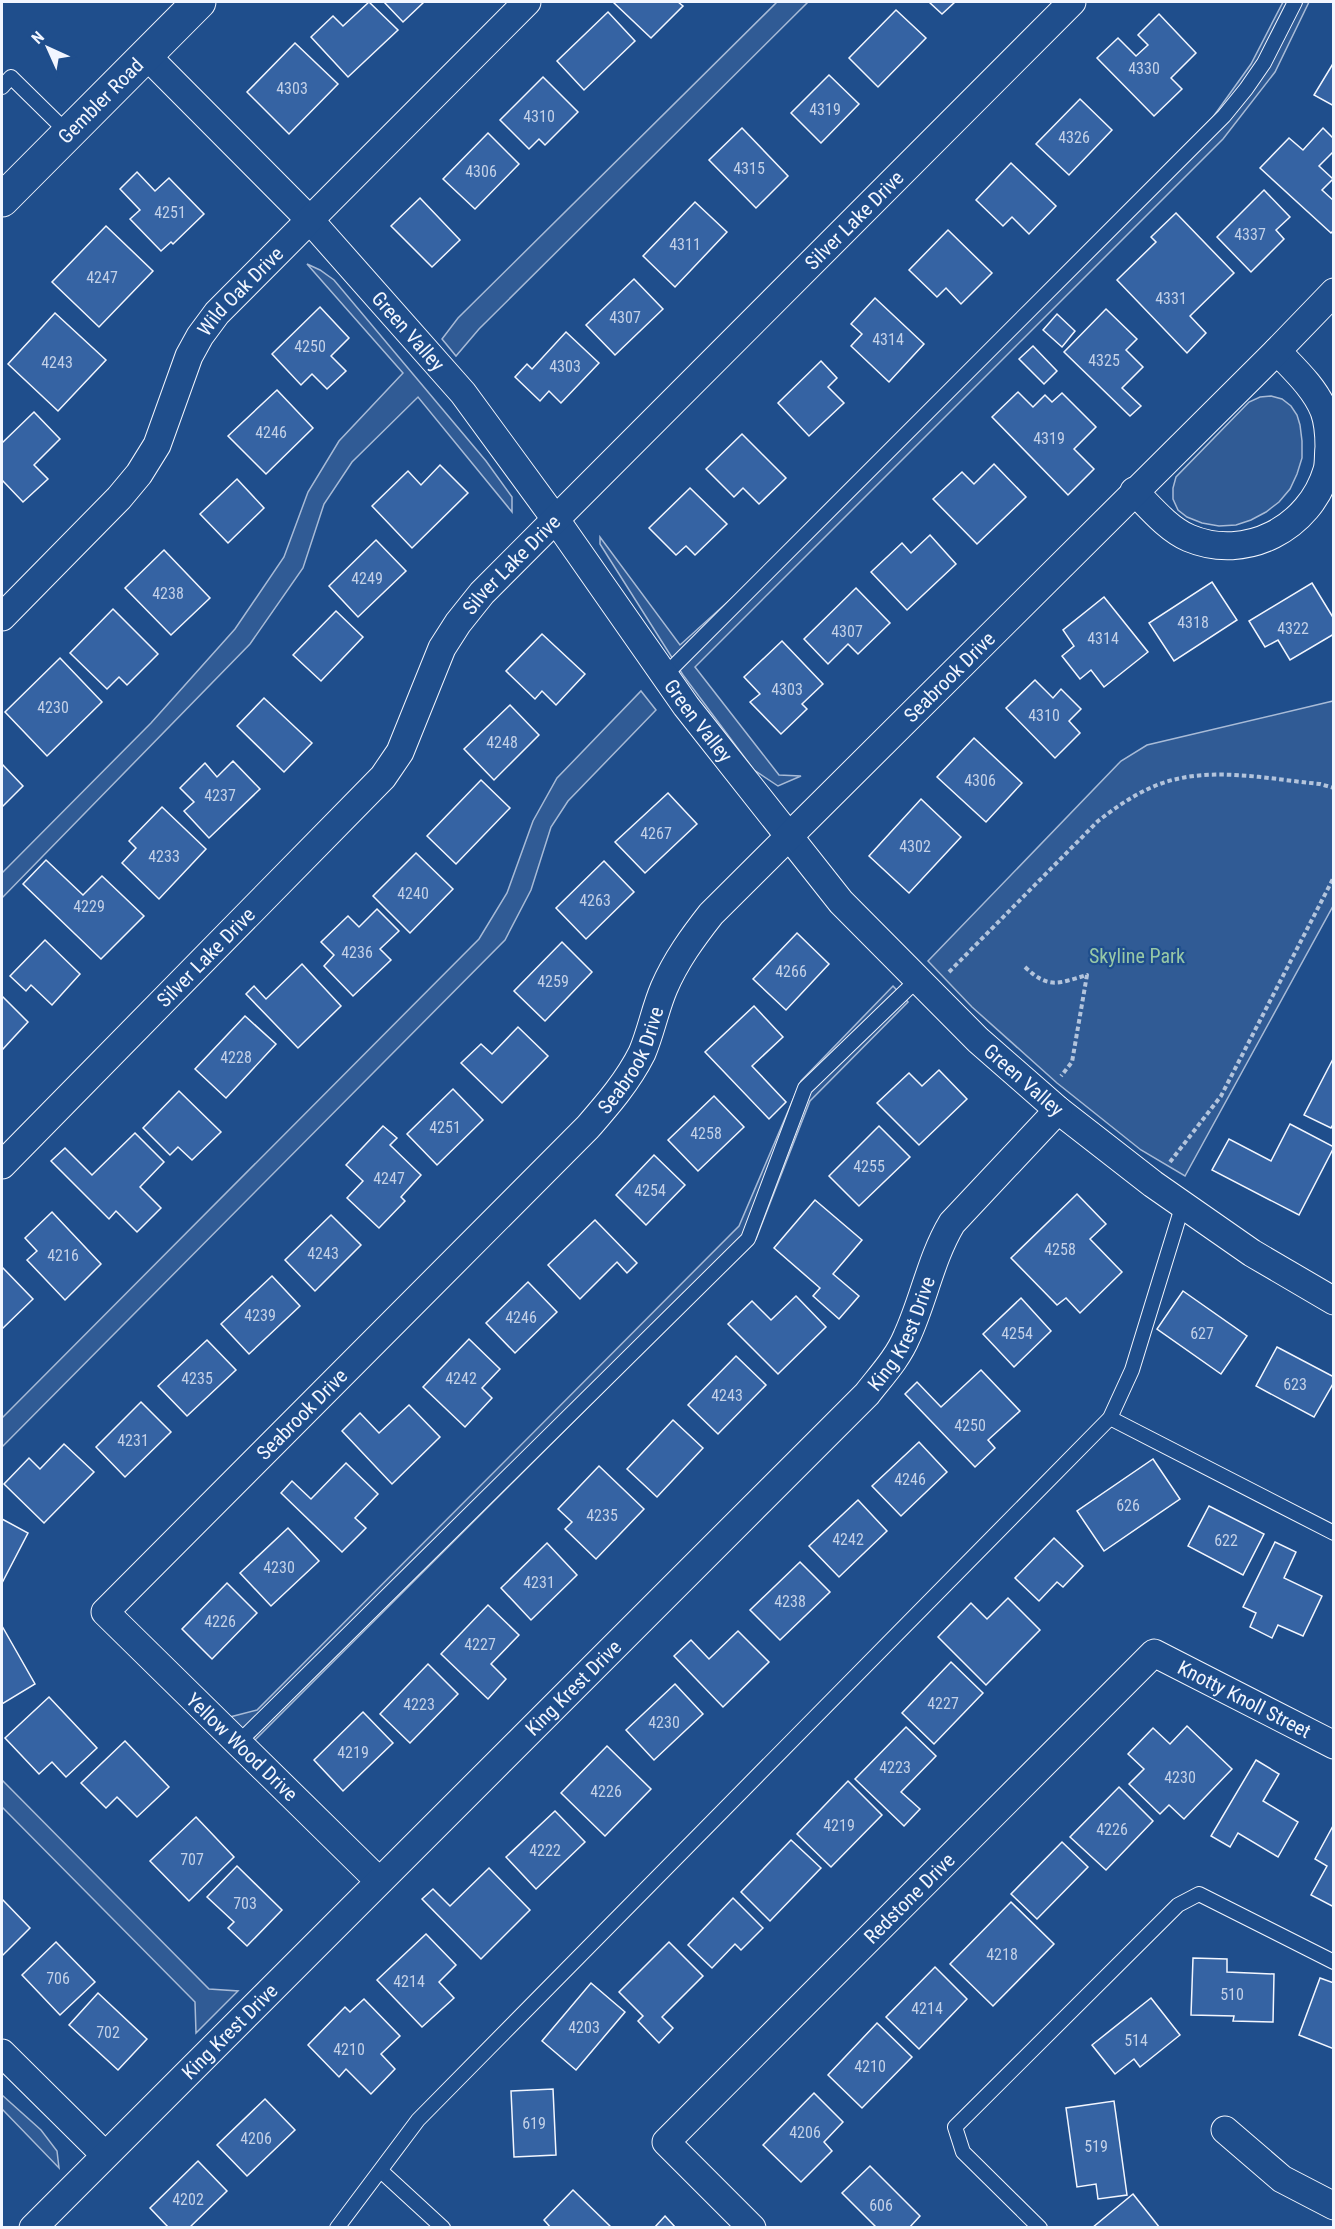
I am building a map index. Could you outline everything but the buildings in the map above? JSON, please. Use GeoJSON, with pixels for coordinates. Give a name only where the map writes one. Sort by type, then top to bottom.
{"type":"FeatureCollection","features":[{"type":"Feature","properties":{"kind":"main road","name":"Gembler Road"},"geometry":{"type":"LineString","coordinates":[[2,200],[200,2]]}},
{"type":"Feature","properties":{"kind":"street","name":"Wild Oak Drive"},"geometry":{"type":"LineString","coordinates":[[2,616],[119,498],[139,474],[157,445],[189,356],[217,313],[527,2]]}},
{"type":"Feature","properties":{"kind":"street","name":"Silver Lake Drive"},"geometry":{"type":"LineString","coordinates":[[2,1165],[383,777],[400,752],[442,648],[482,592],[1071,2]]}},
{"type":"Feature","properties":{"kind":"street","name":"Green Valley"},"geometry":{"type":"LineString","coordinates":[[146,56],[309,219],[463,393],[666,674],[686,706],[841,902],[978,1040],[1050,1103],[1153,1184],[1252,1253],[1334,1301]]}},
{"type":"Feature","properties":{"kind":"street","name":"Seabrook Drive"},"geometry":{"type":"LineString","coordinates":[[105,1612],[595,1119],[626,1081],[642,1052],[665,987],[687,944],[711,914],[1334,292]]}},
{"type":"Feature","properties":{"kind":"street"},"geometry":{"type":"LineString","coordinates":[[1134,491],[1168,524],[1187,537],[1225,546],[1261,541],[1299,517],[1310,504],[1328,469],[1329,436],[1325,413],[1317,397],[1277,351]]}},
{"type":"Feature","properties":{"kind":"street","name":"King Krest Drive"},"geometry":{"type":"LineString","coordinates":[[33,2228],[867,1394],[896,1357],[907,1337],[941,1241],[952,1223],[1050,1103]]}},
{"type":"Feature","properties":{"kind":"street","name":"Yellow Wood Drive"},"geometry":{"type":"LineString","coordinates":[[105,1612],[379,1881]]}},
{"type":"Feature","properties":{"kind":"street","name":"Knotty Knoll Street"},"geometry":{"type":"LineString","coordinates":[[1154,1653],[1334,1745]]}},
{"type":"Feature","properties":{"kind":"street","name":"Redstone Drive"},"geometry":{"type":"LineString","coordinates":[[752,2228],[666,2142],[1154,1653]]}},
{"type":"Feature","properties":{"kind":"street"},"geometry":{"type":"LineString","coordinates":[[2,2053],[105,2155]]}},
{"type":"Feature","properties":{"kind":"street"},"geometry":{"type":"LineString","coordinates":[[1225,2130],[1282,2180],[1334,2206]]}},
{"type":"Feature","properties":{"kind":"lane"},"geometry":{"type":"LineString","coordinates":[[666,674],[1224,116],[1264,63],[1295,2]]}},
{"type":"Feature","properties":{"kind":"lane"},"geometry":{"type":"LineString","coordinates":[[5,77],[68,133]]}},
{"type":"Feature","properties":{"kind":"lane"},"geometry":{"type":"LineString","coordinates":[[238,1743],[748,1239],[806,1088],[923,985]]}},
{"type":"Feature","properties":{"kind":"lane"},"geometry":{"type":"LineString","coordinates":[[337,2228],[418,2120],[1110,1418],[1132,1370],[1183,1204]]}},
{"type":"Feature","properties":{"kind":"lane"},"geometry":{"type":"LineString","coordinates":[[1110,1418],[1334,1533]]}},
{"type":"Feature","properties":{"kind":"lane"},"geometry":{"type":"LineString","coordinates":[[1040,2228],[963,2152],[955,2127],[1178,1905],[1199,1894],[1334,1962]]}},
{"type":"Feature","properties":{"kind":"lane"},"geometry":{"type":"LineString","coordinates":[[381,2171],[443,2228]]}},
{"type":"Feature","properties":{"kind":"path"},"geometry":{"type":"LineString","coordinates":[[923,985],[1098,821],[1125,801],[1149,789],[1188,777],[1219,774],[1320,784],[1334,788]]}},
{"type":"Feature","properties":{"kind":"path"},"geometry":{"type":"LineString","coordinates":[[1153,1184],[1221,1096],[1334,877]]}},
{"type":"Feature","properties":{"kind":"path"},"geometry":{"type":"LineString","coordinates":[[1025,968],[1038,980],[1056,984],[1088,975],[1072,1062],[1050,1103]]}},
{"type":"Feature","properties":{"kind":"shaded area"},"geometry":{"type":"Polygon","coordinates":[[[777,2],[808,2],[479,329],[456,356],[442,339],[458,318],[777,2]]]}},
{"type":"Feature","properties":{"kind":"shaded area"},"geometry":{"type":"Polygon","coordinates":[[[1283,2],[1309,2],[1275,72],[1223,139],[695,667],[779,775],[801,776],[778,786],[754,770],[683,675],[600,544],[600,537],[680,645],[753,579],[1213,117],[1251,64],[1283,2]]]}},
{"type":"Feature","properties":{"kind":"shaded area"},"geometry":{"type":"Polygon","coordinates":[[[307,264],[334,280],[486,461],[512,497],[512,512],[418,397],[352,462],[324,504],[303,568],[250,644],[2,898],[2,873],[151,723],[235,629],[284,557],[308,492],[339,441],[403,373],[307,264]]]}},
{"type":"Feature","properties":{"kind":"shaded area"},"geometry":{"type":"Polygon","coordinates":[[[1271,396],[1282,399],[1291,406],[1300,425],[1302,458],[1290,489],[1266,512],[1236,525],[1219,526],[1187,517],[1178,510],[1173,499],[1176,477],[1249,402],[1260,397],[1271,396]]]}},
{"type":"Feature","properties":{"kind":"shaded area"},"geometry":{"type":"Polygon","coordinates":[[[641,691],[656,710],[568,801],[551,827],[531,890],[505,940],[2,1447],[2,1418],[479,939],[507,893],[533,821],[557,778],[641,691]]]}},
{"type":"Feature","properties":{"kind":"shaded area","name":"Skyline Park"},"geometry":{"type":"Polygon","coordinates":[[[1333,701],[1333,906],[1185,1176],[1141,1150],[1057,1083],[972,1007],[928,961],[1121,761],[1147,745],[1333,701]]]}},
{"type":"Feature","properties":{"kind":"shaded area"},"geometry":{"type":"Polygon","coordinates":[[[893,986],[908,1002],[810,1101],[756,1239],[254,1741],[230,1717],[257,1710],[739,1226],[801,1081],[893,986]]]}},
{"type":"Feature","properties":{"kind":"shaded area"},"geometry":{"type":"Polygon","coordinates":[[[2,1780],[209,1989],[238,1991],[196,2033],[195,2002],[2,1807],[2,1780]]]}},
{"type":"Feature","properties":{"kind":"shaded area"},"geometry":{"type":"Polygon","coordinates":[[[2,2095],[41,2130],[57,2151],[59,2168],[2,2109],[2,2095]]]}}]}
